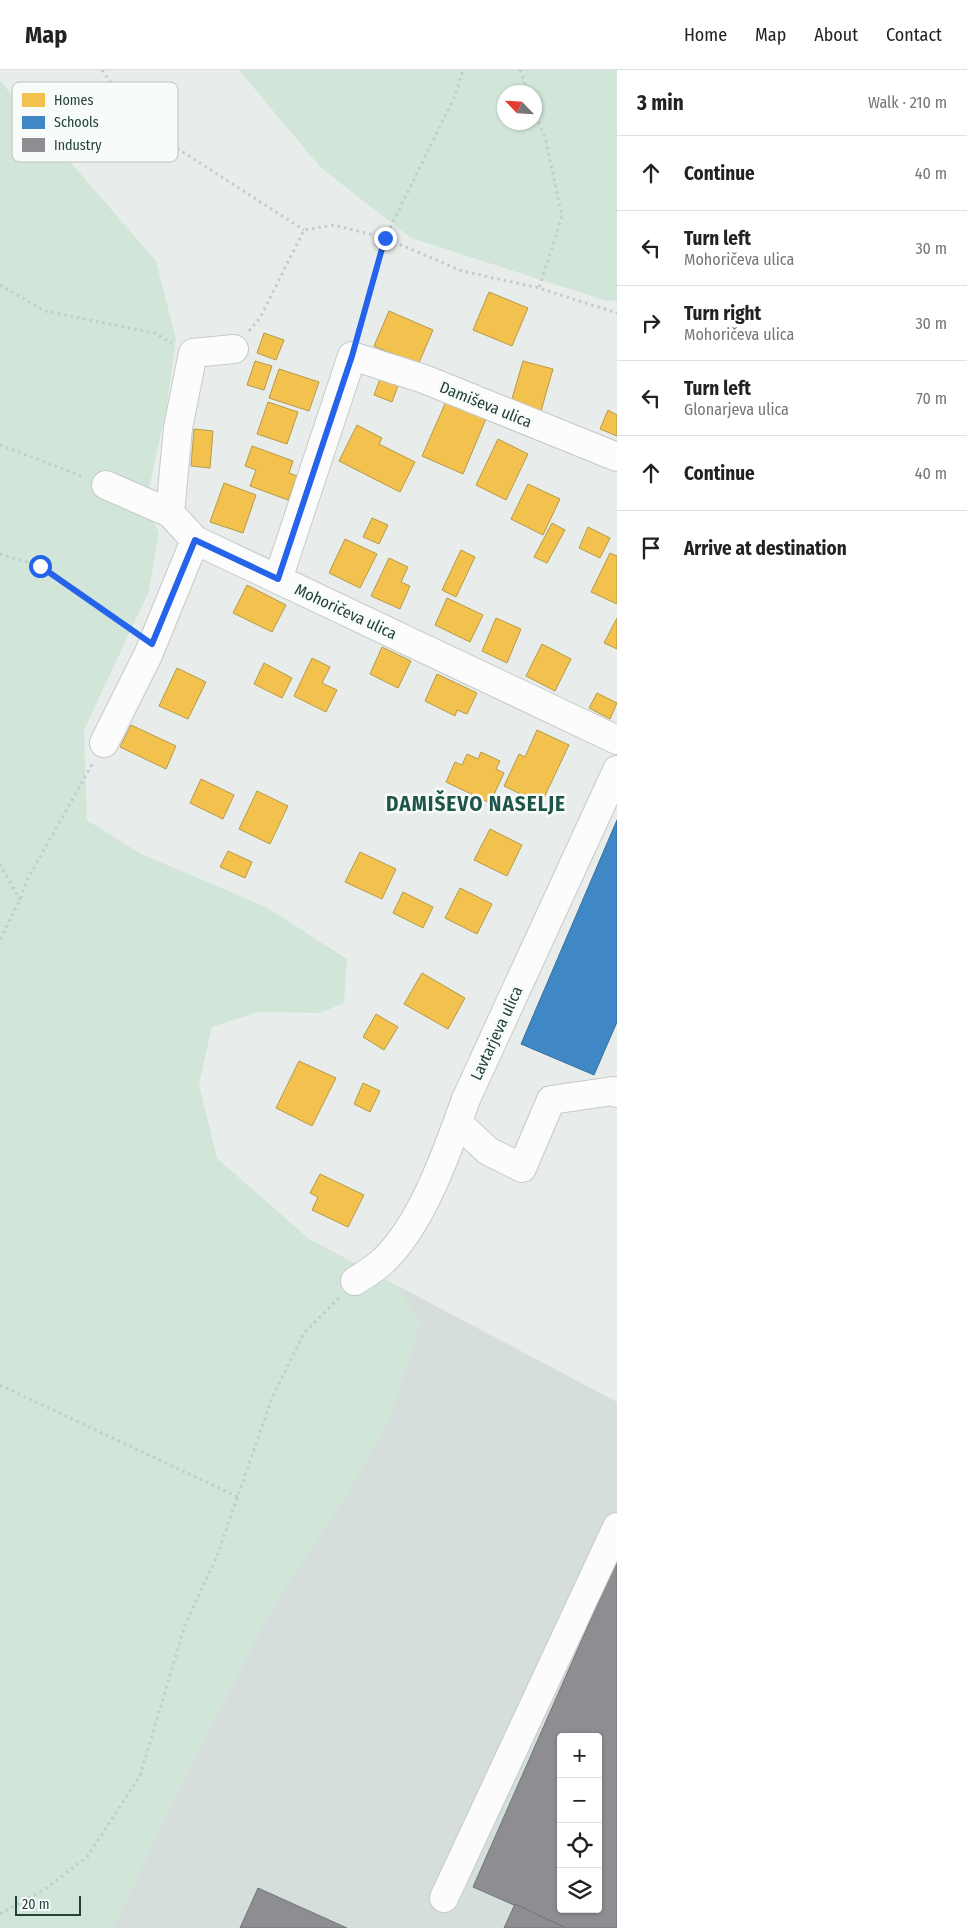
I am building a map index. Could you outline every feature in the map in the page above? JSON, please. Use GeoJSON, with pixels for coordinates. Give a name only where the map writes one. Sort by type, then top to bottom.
{"type":"FeatureCollection","features":[{"type":"Feature","properties":{"kind":"street"},"geometry":{"type":"LineString","coordinates":[[170,512],[178,428],[193,353],[234,349]]}},
{"type":"Feature","properties":{"kind":"street"},"geometry":{"type":"LineString","coordinates":[[278,579],[352,356]]}},
{"type":"Feature","properties":{"kind":"street","name":"Damiševa ulica"},"geometry":{"type":"LineString","coordinates":[[352,356],[424,379],[617,457]]}},
{"type":"Feature","properties":{"kind":"street"},"geometry":{"type":"LineString","coordinates":[[104,743],[152,644],[195,540],[170,512],[106,486]]}},
{"type":"Feature","properties":{"kind":"street","name":"Mohoričeva ulica"},"geometry":{"type":"LineString","coordinates":[[195,540],[617,740]]}},
{"type":"Feature","properties":{"kind":"street","name":"Lavtarjeva ulica"},"geometry":{"type":"LineString","coordinates":[[355,1281],[383,1261],[412,1227],[448,1148],[466,1099],[617,770]]}},
{"type":"Feature","properties":{"kind":"street"},"geometry":{"type":"LineString","coordinates":[[458,1122],[488,1151],[522,1168],[551,1100],[613,1091],[617,1093]]}},
{"type":"Feature","properties":{"kind":"street"},"geometry":{"type":"LineString","coordinates":[[444,1898],[617,1527]]}},
{"type":"Feature","properties":{"kind":"path"},"geometry":{"type":"LineString","coordinates":[[102,70],[110,82]]}},
{"type":"Feature","properties":{"kind":"path"},"geometry":{"type":"LineString","coordinates":[[352,356],[385,238],[454,96],[463,70]]}},
{"type":"Feature","properties":{"kind":"path"},"geometry":{"type":"LineString","coordinates":[[520,70],[525,85]]}},
{"type":"Feature","properties":{"kind":"path"},"geometry":{"type":"LineString","coordinates":[[539,288],[562,216],[546,141],[542,130]]}},
{"type":"Feature","properties":{"kind":"path"},"geometry":{"type":"LineString","coordinates":[[178,149],[304,230],[334,226],[385,238],[462,271],[539,288],[617,313]]}},
{"type":"Feature","properties":{"kind":"path"},"geometry":{"type":"LineString","coordinates":[[234,349],[260,318],[304,230]]}},
{"type":"Feature","properties":{"kind":"path"},"geometry":{"type":"LineString","coordinates":[[0,285],[45,311],[154,333],[193,353]]}},
{"type":"Feature","properties":{"kind":"path"},"geometry":{"type":"LineString","coordinates":[[0,445],[106,486]]}},
{"type":"Feature","properties":{"kind":"path"},"geometry":{"type":"LineString","coordinates":[[0,554],[40,566],[152,644]]}},
{"type":"Feature","properties":{"kind":"path"},"geometry":{"type":"LineString","coordinates":[[0,939],[20,900],[27,880],[104,743]]}},
{"type":"Feature","properties":{"kind":"path"},"geometry":{"type":"LineString","coordinates":[[0,864],[20,900]]}},
{"type":"Feature","properties":{"kind":"path"},"geometry":{"type":"LineString","coordinates":[[0,1914],[45,1889],[86,1857],[140,1776],[185,1626],[216,1556],[272,1398],[304,1333],[355,1281]]}},
{"type":"Feature","properties":{"kind":"path"},"geometry":{"type":"LineString","coordinates":[[0,1385],[238,1497]]}},
{"type":"Feature","properties":{"kind":"shaded area"},"geometry":{"type":"Polygon","coordinates":[[[396,1285],[617,1402],[617,1928],[113,1928],[171,1805],[269,1613],[350,1490],[420,1323],[396,1285]]]}},
{"type":"Feature","properties":{"kind":"green space"},"geometry":{"type":"Polygon","coordinates":[[[239,70],[617,70],[617,301],[604,300],[411,238],[321,168],[239,70]]]}},
{"type":"Feature","properties":{"kind":"green space"},"geometry":{"type":"Polygon","coordinates":[[[0,81],[12,95],[12,162],[70,162],[156,261],[176,339],[166,411],[145,507],[159,532],[149,591],[84,730],[87,820],[141,854],[266,907],[347,959],[344,1003],[320,1013],[258,1012],[212,1027],[199,1084],[217,1158],[309,1239],[396,1285],[420,1323],[390,1419],[350,1490],[269,1613],[171,1805],[113,1928],[0,1928],[0,81]]]}},
{"type":"Feature","properties":{"kind":"building: Homes"},"geometry":{"type":"Polygon","coordinates":[[[489,292],[528,308],[512,346],[473,330],[489,292]]]}},
{"type":"Feature","properties":{"kind":"building: Homes"},"geometry":{"type":"Polygon","coordinates":[[[389,311],[433,330],[418,365],[374,346],[389,311]]]}},
{"type":"Feature","properties":{"kind":"building: Homes"},"geometry":{"type":"Polygon","coordinates":[[[264,333],[284,340],[276,360],[257,353],[264,333]]]}},
{"type":"Feature","properties":{"kind":"building: Homes"},"geometry":{"type":"Polygon","coordinates":[[[255,361],[272,366],[264,390],[247,385],[255,361]]]}},
{"type":"Feature","properties":{"kind":"building: Homes"},"geometry":{"type":"Polygon","coordinates":[[[523,361],[553,369],[541,411],[511,402],[523,361]]]}},
{"type":"Feature","properties":{"kind":"building: Homes"},"geometry":{"type":"Polygon","coordinates":[[[279,369],[319,382],[309,411],[269,398],[279,369]]]}},
{"type":"Feature","properties":{"kind":"building: Homes"},"geometry":{"type":"Polygon","coordinates":[[[380,379],[398,386],[392,402],[374,395],[380,379]]]}},
{"type":"Feature","properties":{"kind":"building: Homes"},"geometry":{"type":"Polygon","coordinates":[[[448,397],[488,414],[463,474],[422,456],[448,397]]]}},
{"type":"Feature","properties":{"kind":"building: Homes"},"geometry":{"type":"Polygon","coordinates":[[[268,402],[298,412],[287,444],[257,434],[268,402]]]}},
{"type":"Feature","properties":{"kind":"building: Homes"},"geometry":{"type":"Polygon","coordinates":[[[608,410],[617,415],[617,436],[600,429],[608,410]]]}},
{"type":"Feature","properties":{"kind":"building: Homes"},"geometry":{"type":"Polygon","coordinates":[[[357,425],[382,438],[379,444],[415,462],[400,492],[339,461],[357,425]]]}},
{"type":"Feature","properties":{"kind":"building: Homes"},"geometry":{"type":"Polygon","coordinates":[[[194,429],[213,431],[210,468],[191,466],[194,429]]]}},
{"type":"Feature","properties":{"kind":"building: Homes"},"geometry":{"type":"Polygon","coordinates":[[[498,439],[528,454],[506,500],[476,485],[498,439]]]}},
{"type":"Feature","properties":{"kind":"building: Homes"},"geometry":{"type":"Polygon","coordinates":[[[252,446],[293,461],[289,473],[297,476],[288,500],[250,486],[256,470],[245,466],[252,446]]]}},
{"type":"Feature","properties":{"kind":"building: Homes"},"geometry":{"type":"Polygon","coordinates":[[[224,483],[256,495],[243,533],[210,522],[224,483]]]}},
{"type":"Feature","properties":{"kind":"building: Homes"},"geometry":{"type":"Polygon","coordinates":[[[528,484],[560,499],[543,535],[511,519],[528,484]]]}},
{"type":"Feature","properties":{"kind":"building: Homes"},"geometry":{"type":"Polygon","coordinates":[[[372,518],[388,525],[379,544],[363,537],[372,518]]]}},
{"type":"Feature","properties":{"kind":"building: Homes"},"geometry":{"type":"Polygon","coordinates":[[[552,523],[565,530],[547,563],[534,557],[552,523]]]}},
{"type":"Feature","properties":{"kind":"building: Homes"},"geometry":{"type":"Polygon","coordinates":[[[588,527],[610,538],[600,558],[579,548],[588,527]]]}},
{"type":"Feature","properties":{"kind":"building: Homes"},"geometry":{"type":"Polygon","coordinates":[[[345,539],[377,554],[360,588],[329,573],[345,539]]]}},
{"type":"Feature","properties":{"kind":"building: Homes"},"geometry":{"type":"Polygon","coordinates":[[[461,550],[475,557],[456,597],[442,590],[461,550]]]}},
{"type":"Feature","properties":{"kind":"building: Homes"},"geometry":{"type":"Polygon","coordinates":[[[610,553],[617,556],[617,604],[591,592],[610,553]]]}},
{"type":"Feature","properties":{"kind":"building: Homes"},"geometry":{"type":"Polygon","coordinates":[[[389,558],[408,567],[401,582],[410,586],[400,609],[371,596],[389,558]]]}},
{"type":"Feature","properties":{"kind":"building: Homes"},"geometry":{"type":"Polygon","coordinates":[[[247,585],[286,605],[272,632],[233,613],[247,585]]]}},
{"type":"Feature","properties":{"kind":"building: Homes"},"geometry":{"type":"Polygon","coordinates":[[[447,598],[483,615],[470,642],[435,625],[447,598]]]}},
{"type":"Feature","properties":{"kind":"building: Homes"},"geometry":{"type":"Polygon","coordinates":[[[496,618],[521,629],[507,663],[482,651],[496,618]]]}},
{"type":"Feature","properties":{"kind":"building: Homes"},"geometry":{"type":"Polygon","coordinates":[[[617,618],[617,649],[604,643],[617,618]]]}},
{"type":"Feature","properties":{"kind":"building: Homes"},"geometry":{"type":"Polygon","coordinates":[[[542,644],[571,659],[555,691],[526,676],[542,644]]]}},
{"type":"Feature","properties":{"kind":"building: Homes"},"geometry":{"type":"Polygon","coordinates":[[[382,647],[411,661],[398,688],[370,674],[382,647]]]}},
{"type":"Feature","properties":{"kind":"building: Homes"},"geometry":{"type":"Polygon","coordinates":[[[312,658],[330,667],[322,683],[337,690],[326,712],[294,696],[312,658]]]}},
{"type":"Feature","properties":{"kind":"building: Homes"},"geometry":{"type":"Polygon","coordinates":[[[264,663],[292,678],[282,698],[254,684],[264,663]]]}},
{"type":"Feature","properties":{"kind":"building: Homes"},"geometry":{"type":"Polygon","coordinates":[[[177,668],[206,682],[188,719],[159,706],[177,668]]]}},
{"type":"Feature","properties":{"kind":"building: Homes"},"geometry":{"type":"Polygon","coordinates":[[[437,674],[477,693],[467,714],[457,710],[455,716],[425,701],[437,674]]]}},
{"type":"Feature","properties":{"kind":"building: Homes"},"geometry":{"type":"Polygon","coordinates":[[[597,693],[617,703],[610,719],[589,708],[597,693]]]}},
{"type":"Feature","properties":{"kind":"building: Homes"},"geometry":{"type":"Polygon","coordinates":[[[131,725],[176,746],[166,769],[120,747],[131,725]]]}},
{"type":"Feature","properties":{"kind":"building: Homes"},"geometry":{"type":"Polygon","coordinates":[[[537,730],[569,745],[541,804],[504,786],[519,754],[525,757],[537,730]]]}},
{"type":"Feature","properties":{"kind":"building: Homes"},"geometry":{"type":"Polygon","coordinates":[[[481,752],[500,761],[496,769],[504,773],[490,803],[446,782],[455,762],[462,765],[467,754],[478,759],[481,752]]]}},
{"type":"Feature","properties":{"kind":"building: Homes"},"geometry":{"type":"Polygon","coordinates":[[[201,779],[234,795],[223,819],[190,803],[201,779]]]}},
{"type":"Feature","properties":{"kind":"building: Homes"},"geometry":{"type":"Polygon","coordinates":[[[257,791],[288,806],[270,844],[239,829],[257,791]]]}},
{"type":"Feature","properties":{"kind":"building: Homes"},"geometry":{"type":"Polygon","coordinates":[[[490,829],[522,845],[507,876],[474,860],[490,829]]]}},
{"type":"Feature","properties":{"kind":"building: Homes"},"geometry":{"type":"Polygon","coordinates":[[[228,851],[252,862],[245,878],[220,867],[228,851]]]}},
{"type":"Feature","properties":{"kind":"building: Homes"},"geometry":{"type":"Polygon","coordinates":[[[360,852],[396,869],[382,899],[345,882],[360,852]]]}},
{"type":"Feature","properties":{"kind":"building: Homes"},"geometry":{"type":"Polygon","coordinates":[[[460,888],[492,904],[477,934],[445,918],[460,888]]]}},
{"type":"Feature","properties":{"kind":"building: Homes"},"geometry":{"type":"Polygon","coordinates":[[[403,892],[433,907],[423,928],[393,913],[403,892]]]}},
{"type":"Feature","properties":{"kind":"building: Homes"},"geometry":{"type":"Polygon","coordinates":[[[422,973],[465,998],[448,1029],[404,1004],[422,973]]]}},
{"type":"Feature","properties":{"kind":"building: Homes"},"geometry":{"type":"Polygon","coordinates":[[[376,1014],[398,1027],[384,1050],[363,1037],[376,1014]]]}},
{"type":"Feature","properties":{"kind":"building: Homes"},"geometry":{"type":"Polygon","coordinates":[[[299,1061],[336,1078],[312,1126],[276,1108],[299,1061]]]}},
{"type":"Feature","properties":{"kind":"building: Homes"},"geometry":{"type":"Polygon","coordinates":[[[363,1083],[380,1091],[370,1112],[354,1104],[363,1083]]]}},
{"type":"Feature","properties":{"kind":"building: Homes"},"geometry":{"type":"Polygon","coordinates":[[[320,1174],[364,1195],[348,1227],[312,1210],[318,1197],[310,1193],[320,1174]]]}},
{"type":"Feature","properties":{"kind":"building: Schools"},"geometry":{"type":"Polygon","coordinates":[[[617,820],[617,1022],[594,1075],[521,1044],[617,820]]]}},
{"type":"Feature","properties":{"kind":"building: Industry"},"geometry":{"type":"Polygon","coordinates":[[[617,1560],[617,1928],[566,1928],[473,1887],[617,1560]]]}},
{"type":"Feature","properties":{"kind":"building: Industry"},"geometry":{"type":"Polygon","coordinates":[[[258,1888],[347,1928],[240,1928],[258,1888]]]}},
{"type":"Feature","properties":{"kind":"building: Industry"},"geometry":{"type":"Polygon","coordinates":[[[515,1904],[566,1928],[504,1928],[515,1904]]]}},
{"type":"Feature","properties":{"kind":"district","name":"DAMIŠEVO NASELJE"},"geometry":{"type":"Point","coordinates":[476,804]}},
{"type":"Feature","properties":{"kind":"route"},"geometry":{"type":"LineString","coordinates":[[40,566],[152,644],[195,540],[278,579],[352,356],[385,238]]}}]}
